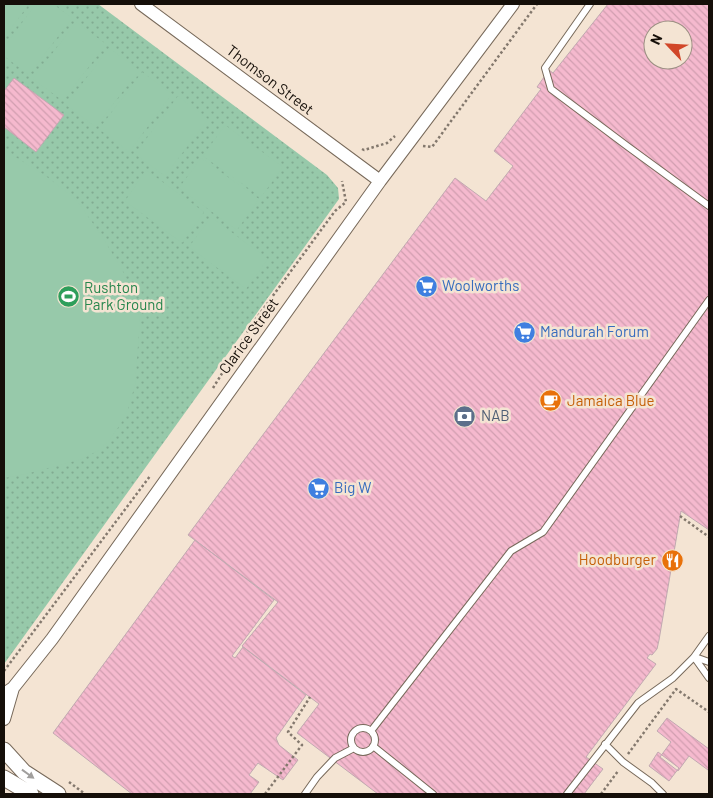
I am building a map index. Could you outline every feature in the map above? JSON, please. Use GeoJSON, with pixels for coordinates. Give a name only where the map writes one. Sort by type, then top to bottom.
{"type":"FeatureCollection","features":[{"type":"Feature","properties":{"kind":"street","name":"Thomson Street"},"geometry":{"type":"LineString","coordinates":[[141,4],[380,182]]}},
{"type":"Feature","properties":{"kind":"street","name":"Clarice Street"},"geometry":{"type":"LineString","coordinates":[[4,719],[9,691],[52,639],[380,182],[512,4]]}},
{"type":"Feature","properties":{"kind":"street"},"geometry":{"type":"LineString","coordinates":[[4,750],[18,766],[51,792]]}},
{"type":"Feature","properties":{"kind":"street"},"geometry":{"type":"LineString","coordinates":[[4,778],[31,794]]}},
{"type":"Feature","properties":{"kind":"lane"},"geometry":{"type":"LineString","coordinates":[[590,4],[545,68],[551,89],[709,206]]}},
{"type":"Feature","properties":{"kind":"lane"},"geometry":{"type":"LineString","coordinates":[[371,731],[511,551],[543,532],[709,300]]}},
{"type":"Feature","properties":{"kind":"lane"},"geometry":{"type":"LineString","coordinates":[[567,794],[638,702],[674,678],[694,657],[709,636]]}},
{"type":"Feature","properties":{"kind":"lane"},"geometry":{"type":"LineString","coordinates":[[694,657],[709,662]]}},
{"type":"Feature","properties":{"kind":"lane"},"geometry":{"type":"LineString","coordinates":[[694,657],[709,678]]}},
{"type":"Feature","properties":{"kind":"lane"},"geometry":{"type":"LineString","coordinates":[[354,748],[351,739],[356,730],[366,728],[374,736],[373,746]]}},
{"type":"Feature","properties":{"kind":"lane"},"geometry":{"type":"LineString","coordinates":[[605,744],[623,762],[652,783],[663,794]]}},
{"type":"Feature","properties":{"kind":"lane"},"geometry":{"type":"LineString","coordinates":[[305,794],[317,777],[335,758],[354,748],[364,752],[373,746]]}},
{"type":"Feature","properties":{"kind":"lane"},"geometry":{"type":"LineString","coordinates":[[373,746],[434,794]]}},
{"type":"Feature","properties":{"kind":"path"},"geometry":{"type":"LineString","coordinates":[[212,389],[253,323],[335,211],[346,202],[342,182]]}},
{"type":"Feature","properties":{"kind":"path"},"geometry":{"type":"LineString","coordinates":[[4,671],[152,474]]}},
{"type":"Feature","properties":{"kind":"path"},"geometry":{"type":"LineString","coordinates":[[680,516],[709,537]]}},
{"type":"Feature","properties":{"kind":"path"},"geometry":{"type":"LineString","coordinates":[[601,794],[676,689],[709,712]]}},
{"type":"Feature","properties":{"kind":"path"},"geometry":{"type":"LineString","coordinates":[[266,794],[302,745],[288,732],[310,697]]}},
{"type":"Feature","properties":{"kind":"green space"},"geometry":{"type":"Polygon","coordinates":[[[4,4],[98,4],[327,175],[338,188],[339,199],[4,664],[4,4]]]}},
{"type":"Feature","properties":{"kind":"green space"},"geometry":{"type":"Polygon","coordinates":[[[4,4],[29,4],[4,38],[4,4]]]}},
{"type":"Feature","properties":{"kind":"green space"},"geometry":{"type":"Polygon","coordinates":[[[36,4],[53,4],[72,18],[29,75],[4,56],[4,47],[36,4]]]}},
{"type":"Feature","properties":{"kind":"green space"},"geometry":{"type":"Polygon","coordinates":[[[76,22],[106,44],[63,101],[33,79],[76,22]]]}},
{"type":"Feature","properties":{"kind":"green space"},"geometry":{"type":"Polygon","coordinates":[[[109,48],[139,70],[96,127],[66,105],[109,48]]]}},
{"type":"Feature","properties":{"kind":"green space"},"geometry":{"type":"Polygon","coordinates":[[[142,72],[172,94],[129,152],[99,129],[142,72]]]}},
{"type":"Feature","properties":{"kind":"green space"},"geometry":{"type":"Polygon","coordinates":[[[178,96],[208,119],[165,176],[135,154],[178,96]]]}},
{"type":"Feature","properties":{"kind":"green space"},"geometry":{"type":"Polygon","coordinates":[[[225,125],[283,167],[261,197],[203,156],[225,125]]]}},
{"type":"Feature","properties":{"kind":"green space","name":"Rushton Park Ground"},"geometry":{"type":"Polygon","coordinates":[[[4,150],[43,174],[76,199],[103,238],[125,275],[140,319],[135,385],[128,409],[120,425],[109,440],[101,449],[82,459],[4,478],[4,150]]]}},
{"type":"Feature","properties":{"kind":"green space"},"geometry":{"type":"Polygon","coordinates":[[[201,158],[259,199],[237,230],[179,188],[201,158]]]}},
{"type":"Feature","properties":{"kind":"green space"},"geometry":{"type":"Polygon","coordinates":[[[146,170],[204,212],[182,243],[125,201],[146,170]]]}},
{"type":"Feature","properties":{"kind":"green space"},"geometry":{"type":"Polygon","coordinates":[[[211,217],[268,259],[246,289],[189,247],[211,217]]]}},
{"type":"Feature","properties":{"kind":"building","name":"Mandurah Forum"},"geometry":{"type":"Polygon","coordinates":[[[608,4],[709,4],[709,530],[681,511],[657,649],[647,658],[656,664],[586,757],[603,769],[584,794],[378,794],[297,733],[319,704],[242,646],[278,602],[188,535],[455,178],[486,201],[513,166],[494,151],[541,89],[537,87],[549,70],[553,73],[608,4]]]}},
{"type":"Feature","properties":{"kind":"building"},"geometry":{"type":"Polygon","coordinates":[[[14,78],[64,115],[36,152],[4,127],[4,91],[14,78]]]}},
{"type":"Feature","properties":{"kind":"building"},"geometry":{"type":"Polygon","coordinates":[[[195,540],[274,600],[232,656],[235,658],[243,647],[306,695],[276,738],[279,745],[298,760],[283,780],[258,763],[249,775],[259,782],[250,794],[132,794],[53,733],[195,540]]]}},
{"type":"Feature","properties":{"kind":"building"},"geometry":{"type":"Polygon","coordinates":[[[667,718],[709,749],[708,770],[689,756],[678,771],[660,757],[671,742],[657,731],[667,718]]]}},
{"type":"Feature","properties":{"kind":"building"},"geometry":{"type":"Polygon","coordinates":[[[658,752],[679,768],[669,781],[649,766],[658,752]]]}},
{"type":"Feature","properties":{"kind":"place","name":"Woolworths"},"geometry":{"type":"Point","coordinates":[426,286]}},
{"type":"Feature","properties":{"kind":"place","name":"Rushton Park Ground"},"geometry":{"type":"Point","coordinates":[68,297]}},
{"type":"Feature","properties":{"kind":"place","name":"Mandurah Forum"},"geometry":{"type":"Point","coordinates":[524,332]}},
{"type":"Feature","properties":{"kind":"place","name":"Jamaica Blue"},"geometry":{"type":"Point","coordinates":[551,401]}},
{"type":"Feature","properties":{"kind":"place","name":"NAB"},"geometry":{"type":"Point","coordinates":[465,416]}},
{"type":"Feature","properties":{"kind":"place","name":"Big W"},"geometry":{"type":"Point","coordinates":[318,488]}},
{"type":"Feature","properties":{"kind":"place","name":"Hoodburger"},"geometry":{"type":"Point","coordinates":[672,560]}}]}
